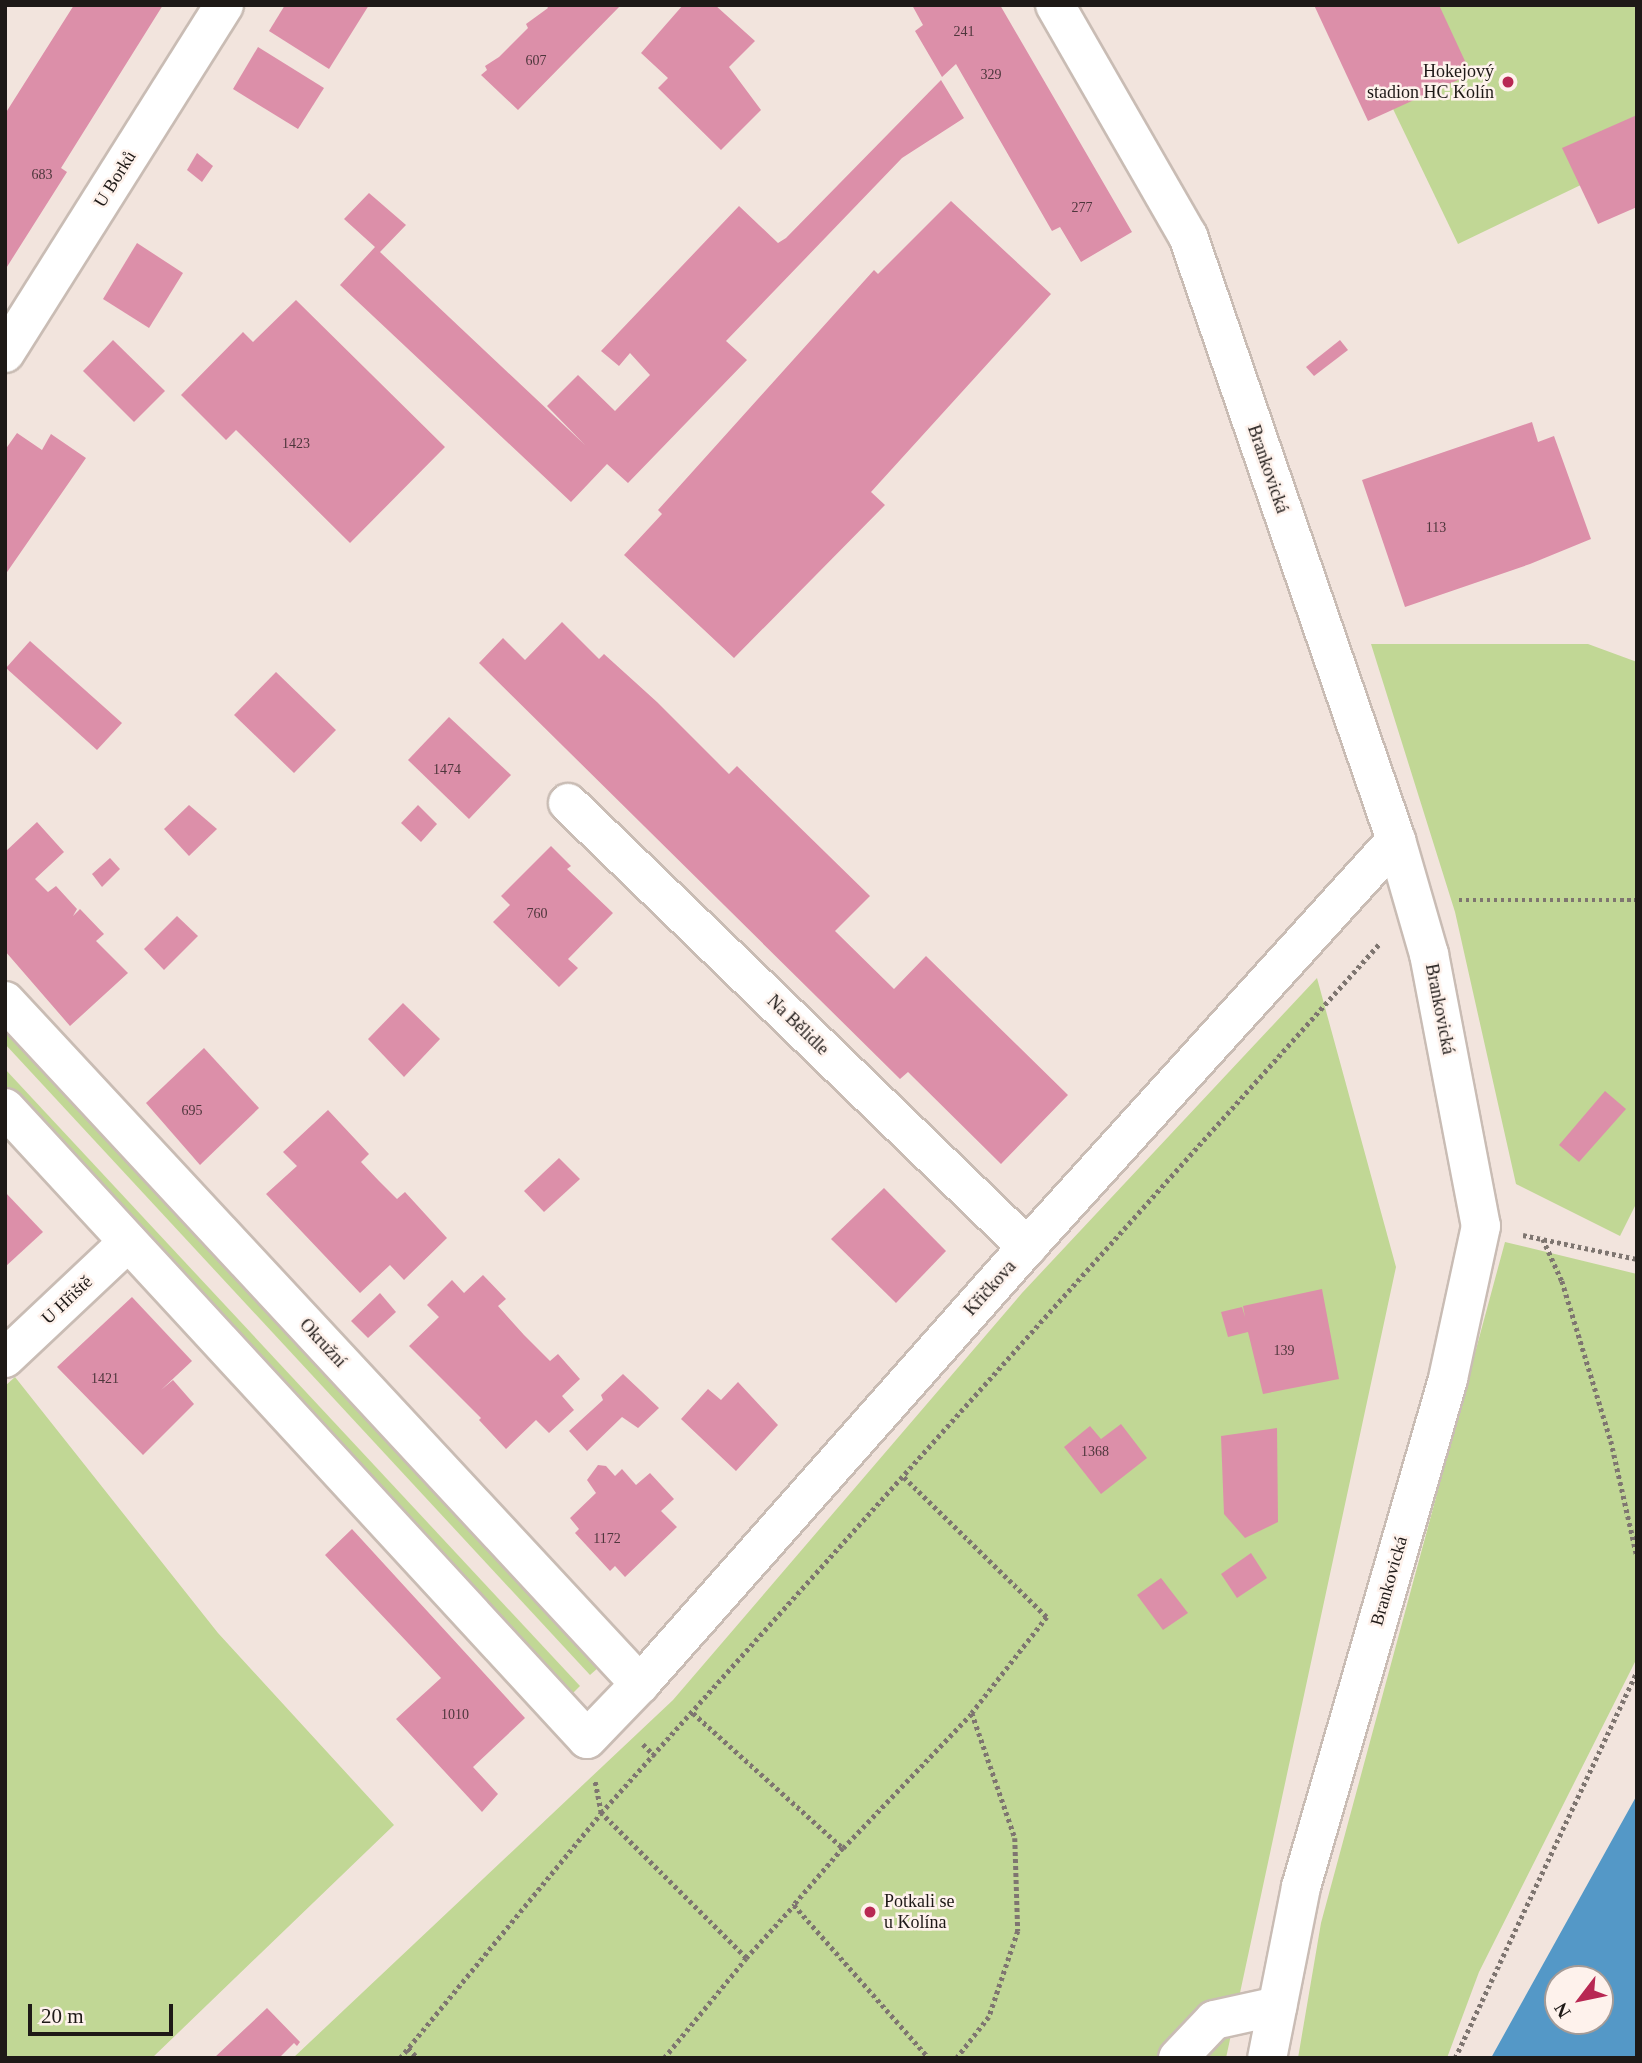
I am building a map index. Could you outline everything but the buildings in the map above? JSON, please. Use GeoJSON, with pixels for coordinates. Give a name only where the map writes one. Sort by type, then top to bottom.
{"type":"FeatureCollection","features":[{"type":"Feature","properties":{"kind":"street","name":"U Borků"},"geometry":{"type":"LineString","coordinates":[[5,353],[224,5]]}},
{"type":"Feature","properties":{"kind":"street","name":"Brankovická"},"geometry":{"type":"LineString","coordinates":[[1055,5],[1188,236],[1396,840],[1429,954],[1481,1226],[1448,1379],[1301,1887],[1267,2058]]}},
{"type":"Feature","properties":{"kind":"street","name":"Na Bělidle"},"geometry":{"type":"LineString","coordinates":[[568,803],[1027,1247]]}},
{"type":"Feature","properties":{"kind":"street","name":"Křičkova"},"geometry":{"type":"LineString","coordinates":[[587,1739],[640,1684],[1027,1247],[1396,840]]}},
{"type":"Feature","properties":{"kind":"street","name":"Okružní"},"geometry":{"type":"LineString","coordinates":[[5,1001],[640,1684]]}},
{"type":"Feature","properties":{"kind":"street"},"geometry":{"type":"LineString","coordinates":[[5,1108],[587,1739]]}},
{"type":"Feature","properties":{"kind":"street","name":"U Hřiště"},"geometry":{"type":"LineString","coordinates":[[5,1358],[128,1242]]}},
{"type":"Feature","properties":{"kind":"street"},"geometry":{"type":"LineString","coordinates":[[1178,2058],[1214,2020],[1277,2006]]}},
{"type":"Feature","properties":{"kind":"path"},"geometry":{"type":"LineString","coordinates":[[400,2058],[601,1813],[1415,905],[1456,900],[1637,900]]}},
{"type":"Feature","properties":{"kind":"path"},"geometry":{"type":"LineString","coordinates":[[1481,1226],[1637,1259]]}},
{"type":"Feature","properties":{"kind":"path"},"geometry":{"type":"LineString","coordinates":[[1543,1239],[1562,1281],[1611,1441],[1637,1556]]}},
{"type":"Feature","properties":{"kind":"path"},"geometry":{"type":"LineString","coordinates":[[664,2058],[746,1958],[843,1848],[972,1713],[1047,1618],[904,1477]]}},
{"type":"Feature","properties":{"kind":"path"},"geometry":{"type":"LineString","coordinates":[[1455,2058],[1637,1672]]}},
{"type":"Feature","properties":{"kind":"path"},"geometry":{"type":"LineString","coordinates":[[693,1713],[843,1848]]}},
{"type":"Feature","properties":{"kind":"path"},"geometry":{"type":"LineString","coordinates":[[957,2058],[989,2017],[1018,1931],[1015,1838],[972,1713]]}},
{"type":"Feature","properties":{"kind":"path"},"geometry":{"type":"LineString","coordinates":[[587,1739],[601,1813],[746,1958]]}},
{"type":"Feature","properties":{"kind":"path"},"geometry":{"type":"LineString","coordinates":[[794,1905],[929,2058]]}},
{"type":"Feature","properties":{"kind":"path"},"geometry":{"type":"LineString","coordinates":[[408,2048],[418,2058]]}},
{"type":"Feature","properties":{"kind":"green space","name":"Hokejový stadion HC Kolín"},"geometry":{"type":"Polygon","coordinates":[[[1343,5],[1637,5],[1637,158],[1458,244],[1343,5]]]}},
{"type":"Feature","properties":{"kind":"green space"},"geometry":{"type":"Polygon","coordinates":[[[1371,644],[1588,644],[1637,662],[1637,1202],[1620,1236],[1516,1184],[1455,912],[1371,644]]]}},
{"type":"Feature","properties":{"kind":"green space"},"geometry":{"type":"Polygon","coordinates":[[[1317,978],[1396,1267],[1226,2058],[293,2058],[673,1700],[1022,1293],[1317,978]]]}},
{"type":"Feature","properties":{"kind":"green space"},"geometry":{"type":"Polygon","coordinates":[[[5,1028],[599,1667],[590,1675],[5,1044],[5,1028]]]}},
{"type":"Feature","properties":{"kind":"green space"},"geometry":{"type":"Polygon","coordinates":[[[5,1069],[580,1686],[571,1695],[5,1087],[5,1069]]]}},
{"type":"Feature","properties":{"kind":"green space"},"geometry":{"type":"Polygon","coordinates":[[[1505,1242],[1637,1274],[1637,1658],[1479,1972],[1447,2058],[1298,2058],[1321,1923],[1505,1242]]]}},
{"type":"Feature","properties":{"kind":"green space"},"geometry":{"type":"Polygon","coordinates":[[[15,1377],[218,1633],[394,1825],[152,2058],[5,2058],[5,1386],[15,1377]]]}},
{"type":"Feature","properties":{"kind":"water"},"geometry":{"type":"Polygon","coordinates":[[[1637,1795],[1637,2058],[1491,2058],[1637,1795]]]}},
{"type":"Feature","properties":{"kind":"place","name":"Hokejový stadion HC Kolín"},"geometry":{"type":"Point","coordinates":[1508,82]}},
{"type":"Feature","properties":{"kind":"place","name":"Potkali se u Kolína"},"geometry":{"type":"Point","coordinates":[870,1912]}}]}
